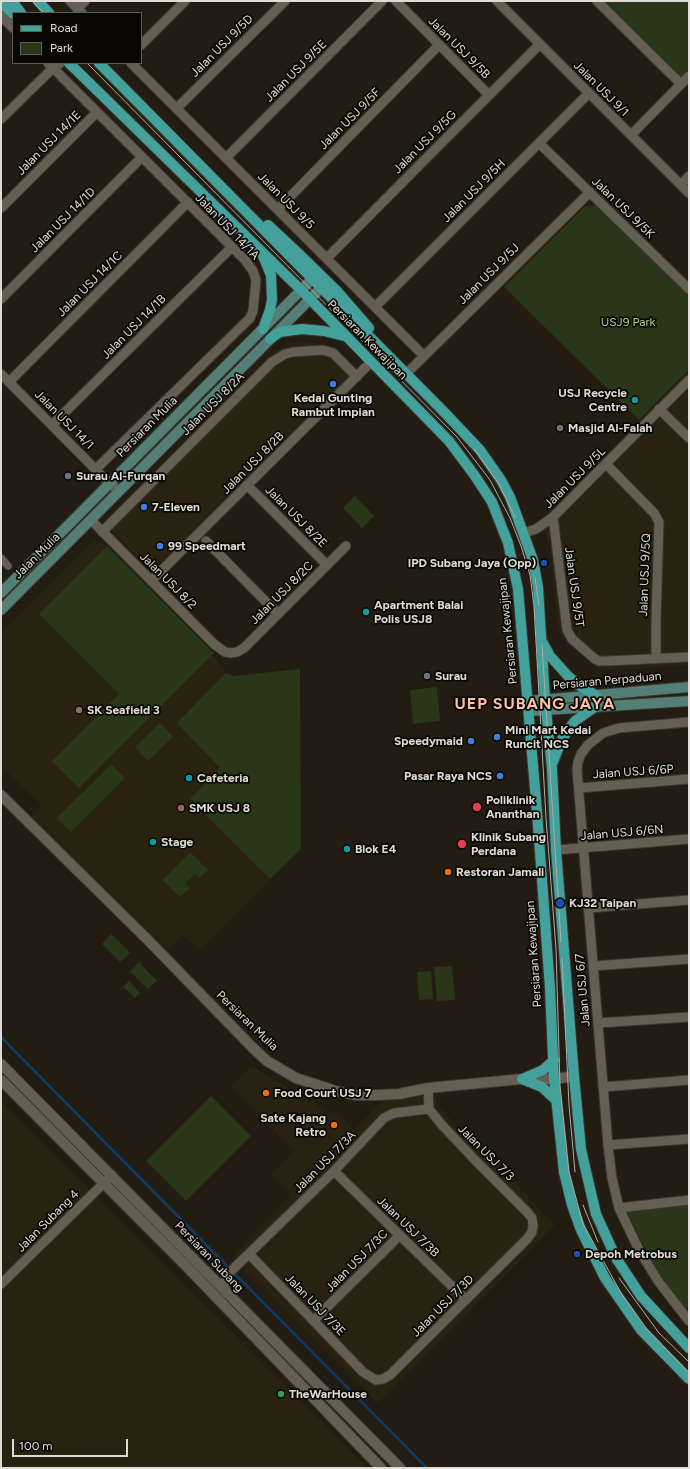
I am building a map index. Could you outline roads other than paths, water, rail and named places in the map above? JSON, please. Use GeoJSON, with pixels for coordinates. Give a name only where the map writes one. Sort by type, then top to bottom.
{"type":"FeatureCollection","features":[{"type":"Feature","properties":{"kind":"main road"},"geometry":{"type":"LineString","coordinates":[[12,1],[20,12]]}},
{"type":"Feature","properties":{"kind":"main road"},"geometry":{"type":"LineString","coordinates":[[38,1],[49,12]]}},
{"type":"Feature","properties":{"kind":"main road"},"geometry":{"type":"LineString","coordinates":[[1,3],[7,22]]}},
{"type":"Feature","properties":{"kind":"main road","name":"Persiaran Kewajipan"},"geometry":{"type":"LineString","coordinates":[[70,64],[301,290],[449,441],[492,502],[508,544],[518,589],[538,827],[554,1060],[554,1079],[564,1172],[572,1205],[581,1230],[605,1278],[641,1330],[689,1379]]}},
{"type":"Feature","properties":{"kind":"main road","name":"Persiaran Kewajipan"},"geometry":{"type":"LineString","coordinates":[[100,64],[446,414],[480,450],[501,480],[510,497],[534,560],[538,587],[545,699],[552,769],[556,850],[581,1149],[596,1214],[616,1258],[641,1296],[689,1348]]}},
{"type":"Feature","properties":{"kind":"main road","name":"Persiaran Kewajipan"},"geometry":{"type":"LineString","coordinates":[[228,193],[262,220],[332,286],[366,324],[395,363]]}},
{"type":"Feature","properties":{"kind":"main road"},"geometry":{"type":"LineString","coordinates":[[262,252],[270,275],[272,300],[263,329]]}},
{"type":"Feature","properties":{"kind":"main road","name":"Persiaran Mulia"},"geometry":{"type":"LineString","coordinates":[[1,593],[312,279]]}},
{"type":"Feature","properties":{"kind":"main road","name":"Persiaran Mulia"},"geometry":{"type":"LineString","coordinates":[[91,520],[320,288]]}},
{"type":"Feature","properties":{"kind":"main road"},"geometry":{"type":"LineString","coordinates":[[270,338],[280,332],[302,329],[324,331],[346,337]]}},
{"type":"Feature","properties":{"kind":"main road","name":"Jalan Mulia"},"geometry":{"type":"LineString","coordinates":[[1,610],[91,520]]}},
{"type":"Feature","properties":{"kind":"main road"},"geometry":{"type":"LineString","coordinates":[[541,639],[550,656],[568,676],[578,685],[596,695]]}},
{"type":"Feature","properties":{"kind":"main road","name":"Persiaran Perpaduan"},"geometry":{"type":"LineString","coordinates":[[528,700],[689,687]]}},
{"type":"Feature","properties":{"kind":"main road","name":"Persiaran Perpaduan"},"geometry":{"type":"LineString","coordinates":[[529,711],[689,701]]}},
{"type":"Feature","properties":{"kind":"main road"},"geometry":{"type":"LineString","coordinates":[[552,769],[561,741],[568,730],[575,721],[595,707]]}},
{"type":"Feature","properties":{"kind":"main road"},"geometry":{"type":"LineString","coordinates":[[522,1079],[543,1070],[554,1060]]}},
{"type":"Feature","properties":{"kind":"main road"},"geometry":{"type":"LineString","coordinates":[[522,1079],[542,1087],[556,1100]]}},
{"type":"Feature","properties":{"kind":"street"},"geometry":{"type":"LineString","coordinates":[[70,1],[79,11],[85,1]]}},
{"type":"Feature","properties":{"kind":"street"},"geometry":{"type":"LineString","coordinates":[[142,44],[185,1]]}},
{"type":"Feature","properties":{"kind":"street","name":"Jalan USJ 9/5D"},"geometry":{"type":"LineString","coordinates":[[177,108],[285,1]]}},
{"type":"Feature","properties":{"kind":"street","name":"Jalan USJ 9/5E"},"geometry":{"type":"LineString","coordinates":[[226,158],[382,1]]}},
{"type":"Feature","properties":{"kind":"street","name":"Jalan USJ 9/5B"},"geometry":{"type":"LineString","coordinates":[[396,1],[489,95]]}},
{"type":"Feature","properties":{"kind":"street","name":"Jalan USJ 9/1"},"geometry":{"type":"LineString","coordinates":[[497,1],[689,193]]}},
{"type":"Feature","properties":{"kind":"street"},"geometry":{"type":"LineString","coordinates":[[597,1],[681,84]]}},
{"type":"Feature","properties":{"kind":"street","name":"Jalan USJ 9/5G"},"geometry":{"type":"LineString","coordinates":[[327,258],[540,44]]}},
{"type":"Feature","properties":{"kind":"street","name":"Jalan USJ 9/5F"},"geometry":{"type":"LineString","coordinates":[[278,209],[440,45]]}},
{"type":"Feature","properties":{"kind":"street","name":"Jalan USJ 9/5"},"geometry":{"type":"LineString","coordinates":[[132,64],[376,306],[424,356]]}},
{"type":"Feature","properties":{"kind":"street"},"geometry":{"type":"LineString","coordinates":[[1,119],[54,65]]}},
{"type":"Feature","properties":{"kind":"street","name":"Jalan USJ 14/1A"},"geometry":{"type":"LineString","coordinates":[[54,65],[97,112],[245,260],[253,272],[256,280],[254,311],[250,318],[96,469]]}},
{"type":"Feature","properties":{"kind":"street"},"geometry":{"type":"LineString","coordinates":[[631,135],[689,76]]}},
{"type":"Feature","properties":{"kind":"street","name":"Jalan USJ 9/5H"},"geometry":{"type":"LineString","coordinates":[[376,306],[589,93]]}},
{"type":"Feature","properties":{"kind":"street","name":"Jalan USJ 14/1E"},"geometry":{"type":"LineString","coordinates":[[1,208],[97,112]]}},
{"type":"Feature","properties":{"kind":"street","name":"Jalan USJ 9/5K"},"geometry":{"type":"LineString","coordinates":[[539,143],[689,289]]}},
{"type":"Feature","properties":{"kind":"street","name":"Jalan USJ 14/1D"},"geometry":{"type":"LineString","coordinates":[[1,299],[142,157]]}},
{"type":"Feature","properties":{"kind":"street"},"geometry":{"type":"LineString","coordinates":[[680,185],[689,176]]}},
{"type":"Feature","properties":{"kind":"street","name":"Jalan USJ 9/5J"},"geometry":{"type":"LineString","coordinates":[[406,374],[590,192]]}},
{"type":"Feature","properties":{"kind":"street","name":"Jalan USJ 14/1C"},"geometry":{"type":"LineString","coordinates":[[9,382],[188,202]]}},
{"type":"Feature","properties":{"kind":"street","name":"Jalan USJ 14/1B"},"geometry":{"type":"LineString","coordinates":[[52,425],[232,247]]}},
{"type":"Feature","properties":{"kind":"street","name":"Jalan USJ 8/2A"},"geometry":{"type":"LineString","coordinates":[[102,532],[275,359],[293,352],[323,350],[333,354],[356,377]]}},
{"type":"Feature","properties":{"kind":"street","name":"Jalan USJ 8/2B"},"geometry":{"type":"LineString","coordinates":[[151,581],[371,362]]}},
{"type":"Feature","properties":{"kind":"street","name":"Jalan USJ 14/1"},"geometry":{"type":"LineString","coordinates":[[1,374],[119,491]]}},
{"type":"Feature","properties":{"kind":"street","name":"Jalan USJ 9/5L"},"geometry":{"type":"LineString","coordinates":[[524,533],[536,529],[553,517],[689,380]]}},
{"type":"Feature","properties":{"kind":"street"},"geometry":{"type":"LineString","coordinates":[[660,410],[689,438]]}},
{"type":"Feature","properties":{"kind":"street","name":"Jalan USJ 9/5Q"},"geometry":{"type":"LineString","coordinates":[[606,464],[654,513],[659,522],[656,659]]}},
{"type":"Feature","properties":{"kind":"street","name":"Jalan USJ 8/2E"},"geometry":{"type":"LineString","coordinates":[[247,485],[327,565]]}},
{"type":"Feature","properties":{"kind":"street","name":"Jalan USJ 9/5T"},"geometry":{"type":"LineString","coordinates":[[553,517],[566,630],[569,634],[599,661],[689,657]]}},
{"type":"Feature","properties":{"kind":"street","name":"Jalan USJ 8/2"},"geometry":{"type":"LineString","coordinates":[[91,520],[214,644],[225,652],[231,653]]}},
{"type":"Feature","properties":{"kind":"street"},"geometry":{"type":"LineString","coordinates":[[206,541],[278,614]]}},
{"type":"Feature","properties":{"kind":"street","name":"Jalan USJ 8/2C"},"geometry":{"type":"LineString","coordinates":[[231,653],[237,652],[244,648],[346,546]]}},
{"type":"Feature","properties":{"kind":"street"},"geometry":{"type":"LineString","coordinates":[[1,558],[8,566]]}},
{"type":"Feature","properties":{"kind":"street","name":"Jalan USJ 6/7"},"geometry":{"type":"LineString","coordinates":[[687,1315],[648,1267],[620,1208],[612,1178],[588,908],[578,762],[588,746],[603,733],[619,728],[689,722]]}},
{"type":"Feature","properties":{"kind":"street","name":"Jalan USJ 6/6P"},"geometry":{"type":"LineString","coordinates":[[579,788],[689,780]]}},
{"type":"Feature","properties":{"kind":"street","name":"Persiaran Mulia"},"geometry":{"type":"LineString","coordinates":[[1,795],[148,940],[253,1048],[267,1061],[296,1078],[315,1085],[355,1095],[399,1094],[428,1088],[522,1079],[554,1079],[574,1076]]}},
{"type":"Feature","properties":{"kind":"street","name":"Jalan USJ 6/6N"},"geometry":{"type":"LineString","coordinates":[[556,850],[689,839]]}},
{"type":"Feature","properties":{"kind":"street"},"geometry":{"type":"LineString","coordinates":[[588,908],[689,900]]}},
{"type":"Feature","properties":{"kind":"street"},"geometry":{"type":"LineString","coordinates":[[593,966],[689,959]]}},
{"type":"Feature","properties":{"kind":"street"},"geometry":{"type":"LineString","coordinates":[[598,1023],[689,1017]]}},
{"type":"Feature","properties":{"kind":"street","name":"Persiaran Subang"},"geometry":{"type":"LineString","coordinates":[[1,1064],[400,1468]]}},
{"type":"Feature","properties":{"kind":"street","name":"Persiaran Subang"},"geometry":{"type":"LineString","coordinates":[[1,1080],[195,1275],[381,1468]]}},
{"type":"Feature","properties":{"kind":"street"},"geometry":{"type":"LineString","coordinates":[[603,1087],[689,1080]]}},
{"type":"Feature","properties":{"kind":"street"},"geometry":{"type":"LineString","coordinates":[[428,1088],[429,1109]]}},
{"type":"Feature","properties":{"kind":"street","name":"Jalan USJ 7/3A"},"geometry":{"type":"LineString","coordinates":[[227,1275],[334,1171],[384,1118],[394,1113],[429,1109]]}},
{"type":"Feature","properties":{"kind":"street","name":"Jalan USJ 7/3"},"geometry":{"type":"LineString","coordinates":[[429,1109],[475,1160],[527,1212],[532,1218],[532,1232]]}},
{"type":"Feature","properties":{"kind":"street"},"geometry":{"type":"LineString","coordinates":[[608,1145],[689,1139]]}},
{"type":"Feature","properties":{"kind":"street","name":"Jalan USJ 7/3B"},"geometry":{"type":"LineString","coordinates":[[334,1171],[466,1300]]}},
{"type":"Feature","properties":{"kind":"street","name":"Jalan Subang 4"},"geometry":{"type":"LineString","coordinates":[[1,1284],[112,1175]]}},
{"type":"Feature","properties":{"kind":"street"},"geometry":{"type":"LineString","coordinates":[[620,1208],[689,1200]]}},
{"type":"Feature","properties":{"kind":"street","name":"Jalan USJ 7/3D"},"geometry":{"type":"LineString","coordinates":[[363,1372],[376,1380],[383,1379],[390,1375],[528,1239],[532,1232]]}},
{"type":"Feature","properties":{"kind":"street","name":"Jalan USJ 7/3C"},"geometry":{"type":"LineString","coordinates":[[314,1320],[400,1235]]}},
{"type":"Feature","properties":{"kind":"street","name":"Jalan USJ 7/3E"},"geometry":{"type":"LineString","coordinates":[[249,1254],[363,1372]]}},
{"type":"Feature","properties":{"kind":"street"},"geometry":{"type":"LineString","coordinates":[[203,1269],[214,1276],[220,1277],[227,1275]]}},
{"type":"Feature","properties":{"kind":"street"},"geometry":{"type":"LineString","coordinates":[[226,1293],[224,1282],[227,1275]]}},
{"type":"Feature","properties":{"kind":"waterway"},"geometry":{"type":"LineString","coordinates":[[1,1037],[230,1269]]}},
{"type":"Feature","properties":{"kind":"waterway"},"geometry":{"type":"LineString","coordinates":[[233,1272],[427,1468]]}},
{"type":"Feature","properties":{"kind":"tram line"},"geometry":{"type":"LineString","coordinates":[[32,1],[43,12]]}},
{"type":"Feature","properties":{"kind":"tram line"},"geometry":{"type":"LineString","coordinates":[[88,64],[457,437],[490,480],[510,518],[530,575],[534,606],[546,818],[556,949],[560,1086],[569,1172],[583,1224],[621,1293],[646,1328],[689,1373]]}},
{"type":"Feature","properties":{"kind":"tram line"},"geometry":{"type":"LineString","coordinates":[[474,449],[499,484],[515,517]]}},
{"type":"Feature","properties":{"kind":"tram line"},"geometry":{"type":"LineString","coordinates":[[535,577],[539,605]]}},
{"type":"Feature","properties":{"kind":"tram line"},"geometry":{"type":"LineString","coordinates":[[542,645],[561,942]]}},
{"type":"Feature","properties":{"kind":"tram line"},"geometry":{"type":"LineString","coordinates":[[562,958],[569,1105],[575,1172]]}},
{"type":"Feature","properties":{"kind":"tram line"},"geometry":{"type":"LineString","coordinates":[[583,1205],[598,1242]]}},
{"type":"Feature","properties":{"kind":"tram line"},"geometry":{"type":"LineString","coordinates":[[619,1278],[659,1333],[689,1362]]}},
{"type":"Feature","properties":{"kind":"place","name":"Kedai Gunting Rambut Impian"},"geometry":{"type":"Point","coordinates":[333,384]}},
{"type":"Feature","properties":{"kind":"place","name":"USJ Recycle Centre"},"geometry":{"type":"Point","coordinates":[635,400]}},
{"type":"Feature","properties":{"kind":"place","name":"Masjid Al-Falah"},"geometry":{"type":"Point","coordinates":[560,428]}},
{"type":"Feature","properties":{"kind":"place","name":"Surau Al-Furqan"},"geometry":{"type":"Point","coordinates":[68,476]}},
{"type":"Feature","properties":{"kind":"place","name":"7-Eleven"},"geometry":{"type":"Point","coordinates":[144,507]}},
{"type":"Feature","properties":{"kind":"place","name":"99 Speedmart"},"geometry":{"type":"Point","coordinates":[160,546]}},
{"type":"Feature","properties":{"kind":"place","name":"IPD Subang Jaya (Opp)"},"geometry":{"type":"Point","coordinates":[544,563]}},
{"type":"Feature","properties":{"kind":"place","name":"Apartment Balai Polis USJ8"},"geometry":{"type":"Point","coordinates":[366,612]}},
{"type":"Feature","properties":{"kind":"place","name":"Surau"},"geometry":{"type":"Point","coordinates":[427,676]}},
{"type":"Feature","properties":{"kind":"place","name":"SK Seafield 3"},"geometry":{"type":"Point","coordinates":[79,710]}},
{"type":"Feature","properties":{"kind":"place","name":"Mini Mart Kedai Runcit NCS"},"geometry":{"type":"Point","coordinates":[497,737]}},
{"type":"Feature","properties":{"kind":"place","name":"Speedymaid"},"geometry":{"type":"Point","coordinates":[471,741]}},
{"type":"Feature","properties":{"kind":"place","name":"Pasar Raya NCS"},"geometry":{"type":"Point","coordinates":[500,776]}},
{"type":"Feature","properties":{"kind":"place","name":"Cafeteria"},"geometry":{"type":"Point","coordinates":[189,778]}},
{"type":"Feature","properties":{"kind":"place","name":"Poliklinik Ananthan"},"geometry":{"type":"Point","coordinates":[477,807]}},
{"type":"Feature","properties":{"kind":"place","name":"SMK USJ 8"},"geometry":{"type":"Point","coordinates":[181,808]}},
{"type":"Feature","properties":{"kind":"place","name":"Stage"},"geometry":{"type":"Point","coordinates":[153,842]}},
{"type":"Feature","properties":{"kind":"place","name":"Klinik Subang Perdana"},"geometry":{"type":"Point","coordinates":[462,844]}},
{"type":"Feature","properties":{"kind":"place","name":"Blok E4"},"geometry":{"type":"Point","coordinates":[347,849]}},
{"type":"Feature","properties":{"kind":"place","name":"Restoran Jamali"},"geometry":{"type":"Point","coordinates":[448,872]}},
{"type":"Feature","properties":{"kind":"place","name":"KJ32 Taipan"},"geometry":{"type":"Point","coordinates":[560,903]}},
{"type":"Feature","properties":{"kind":"place","name":"Food Court USJ 7"},"geometry":{"type":"Point","coordinates":[266,1093]}},
{"type":"Feature","properties":{"kind":"place","name":"Sate Kajang Retro"},"geometry":{"type":"Point","coordinates":[334,1125]}},
{"type":"Feature","properties":{"kind":"place","name":"Depoh Metrobus"},"geometry":{"type":"Point","coordinates":[577,1254]}},
{"type":"Feature","properties":{"kind":"place","name":"TheWarHouse"},"geometry":{"type":"Point","coordinates":[281,1394]}},
{"type":"Feature","properties":{"kind":"district","name":"UEP SUBANG JAYA"},"geometry":{"type":"Point","coordinates":[535,704]}},
{"type":"Feature","properties":{"kind":"park label","name":"USJ9 Park"},"geometry":{"type":"Point","coordinates":[628,322]}}]}
